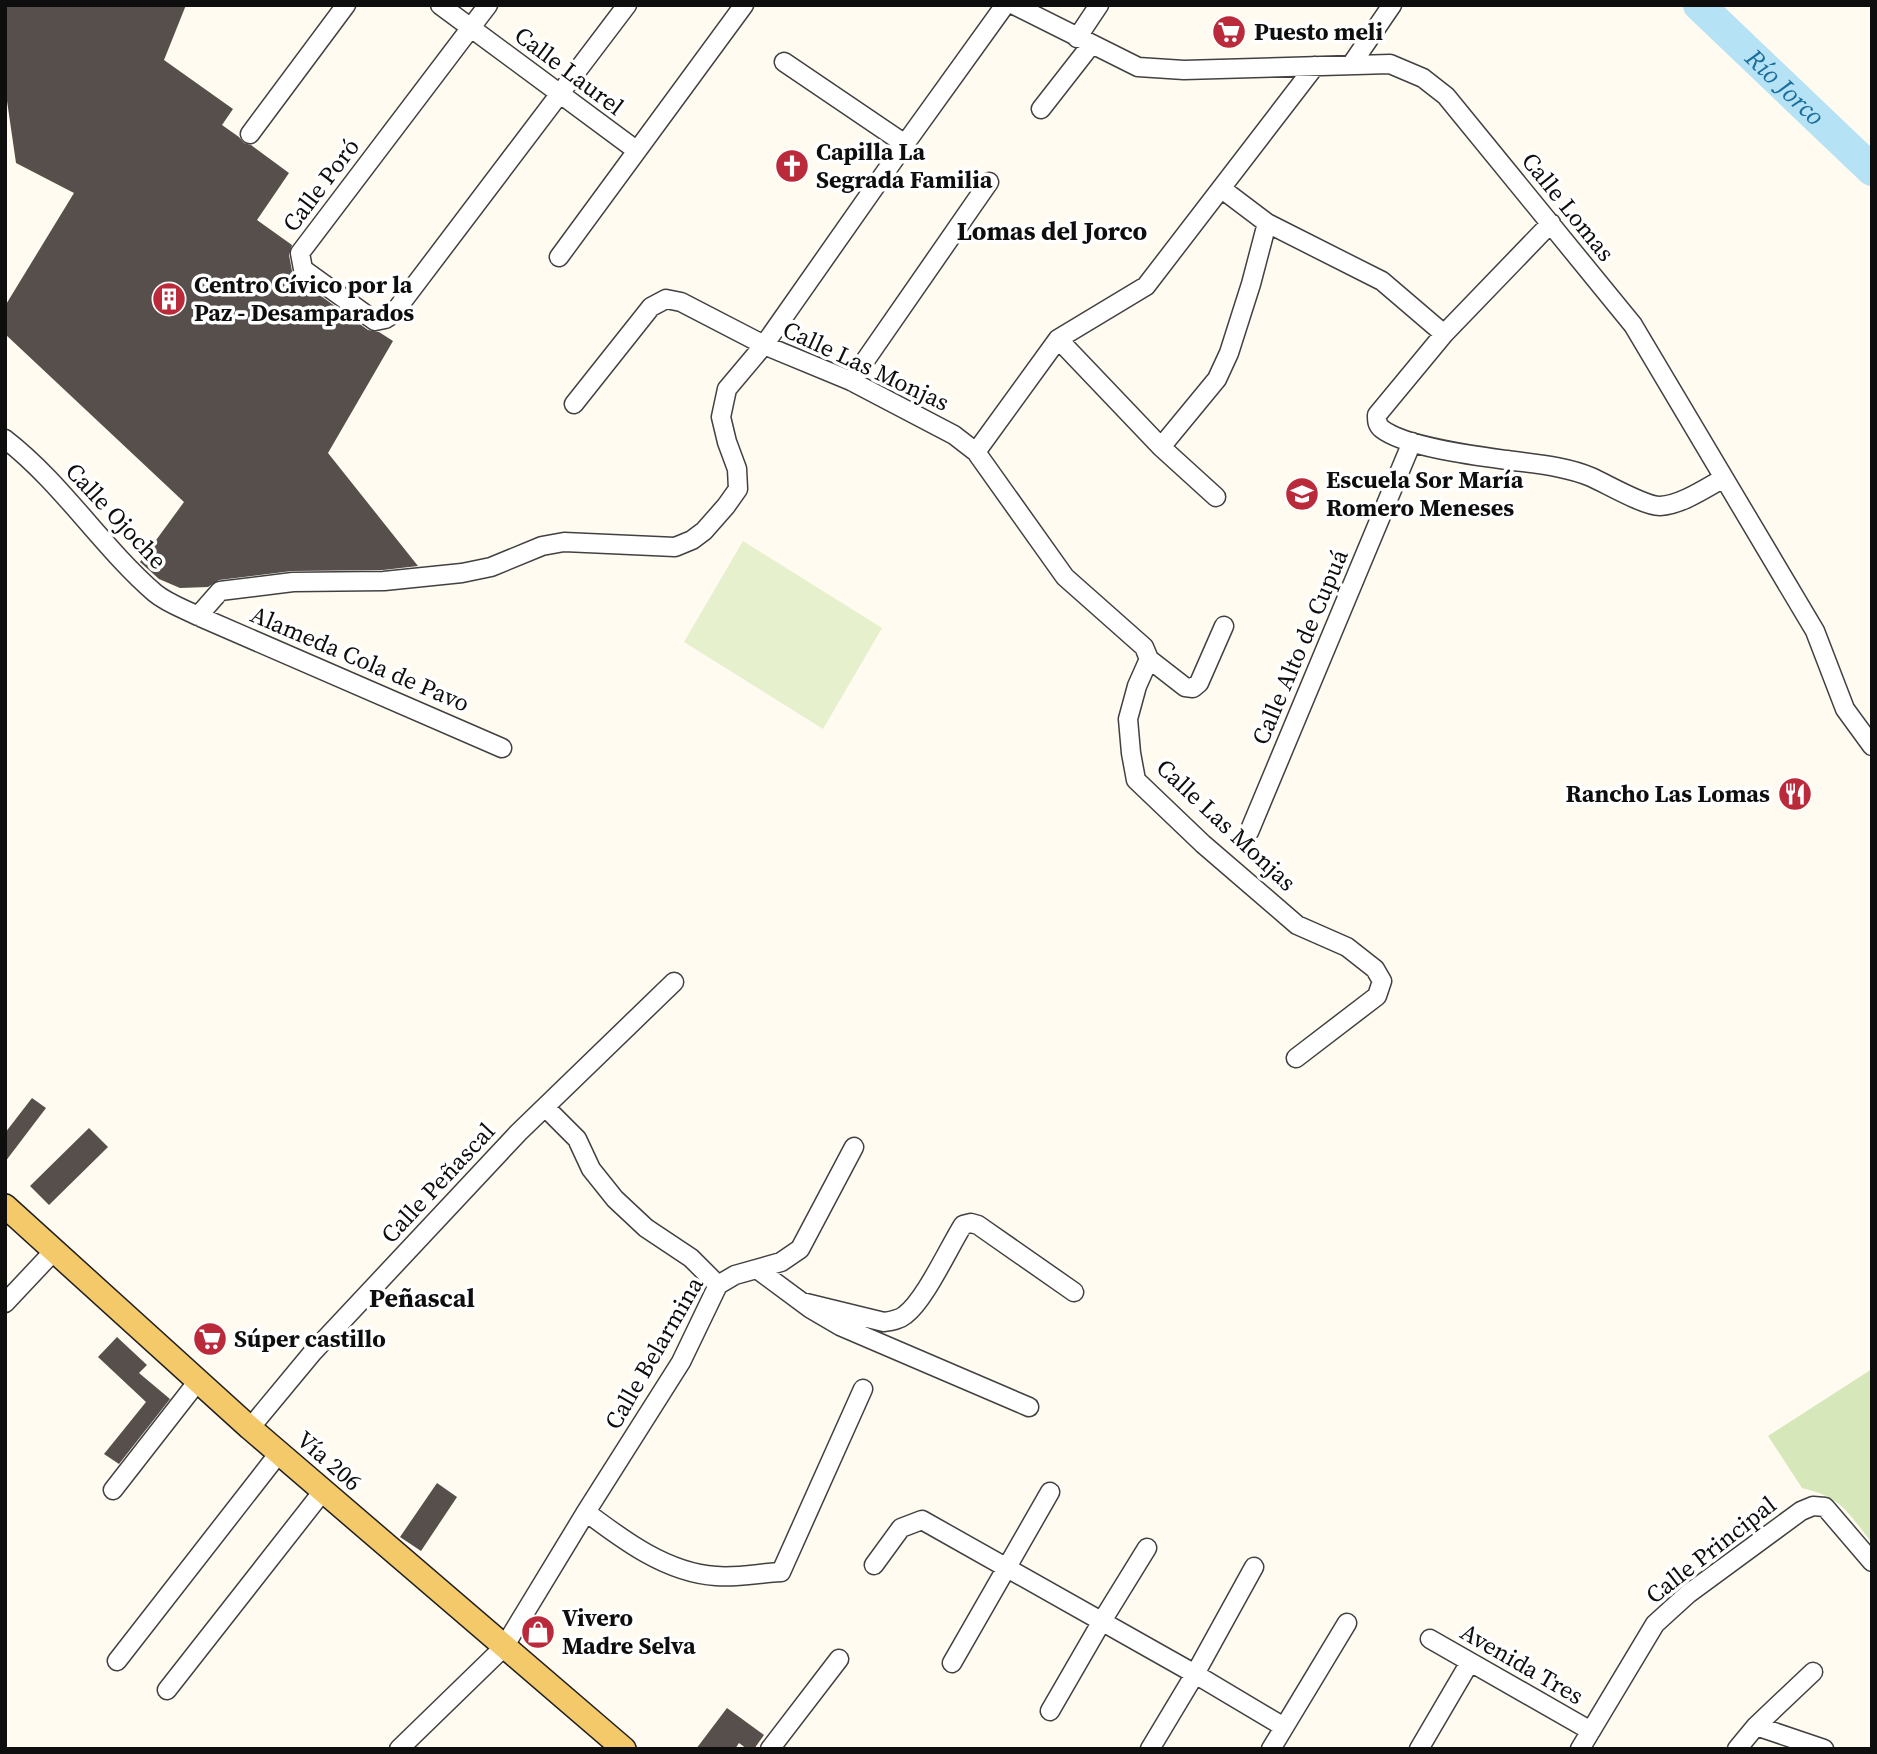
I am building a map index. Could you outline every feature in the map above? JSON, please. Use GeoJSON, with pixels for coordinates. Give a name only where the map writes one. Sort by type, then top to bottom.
{"type":"FeatureCollection","features":[{"type":"Feature","properties":{"kind":"main road","name":"Vía 206"},"geometry":{"type":"LineString","coordinates":[[5,1206],[250,1428],[624,1749]]}},
{"type":"Feature","properties":{"kind":"street"},"geometry":{"type":"LineString","coordinates":[[250,134],[346,5]]}},
{"type":"Feature","properties":{"kind":"street","name":"Calle Laurel"},"geometry":{"type":"LineString","coordinates":[[440,5],[636,150]]}},
{"type":"Feature","properties":{"kind":"street"},"geometry":{"type":"LineString","coordinates":[[471,28],[488,5]]}},
{"type":"Feature","properties":{"kind":"street"},"geometry":{"type":"LineString","coordinates":[[560,94],[627,5]]}},
{"type":"Feature","properties":{"kind":"street","name":"Calle Laurel"},"geometry":{"type":"LineString","coordinates":[[559,257],[744,5]]}},
{"type":"Feature","properties":{"kind":"street"},"geometry":{"type":"LineString","coordinates":[[198,616],[220,591],[293,582],[384,581],[462,573],[491,567],[542,546],[564,542],[675,547],[704,531],[738,489],[737,469],[721,417],[727,389],[764,345],[1005,5]]}},
{"type":"Feature","properties":{"kind":"street","name":"Calle Lomas"},"geometry":{"type":"LineString","coordinates":[[1014,5],[1138,67],[1184,70],[1390,64],[1423,78],[1446,96],[1633,325],[1815,631],[1845,709],[1872,746]]}},
{"type":"Feature","properties":{"kind":"street"},"geometry":{"type":"LineString","coordinates":[[1041,109],[1084,41],[1099,5]]}},
{"type":"Feature","properties":{"kind":"street"},"geometry":{"type":"LineString","coordinates":[[1351,65],[1392,5]]}},
{"type":"Feature","properties":{"kind":"street","name":"Calle Poró"},"geometry":{"type":"LineString","coordinates":[[471,28],[300,253],[303,269],[375,321],[393,314],[560,94]]}},
{"type":"Feature","properties":{"kind":"street"},"geometry":{"type":"LineString","coordinates":[[784,62],[905,144]]}},
{"type":"Feature","properties":{"kind":"street"},"geometry":{"type":"LineString","coordinates":[[976,452],[1058,339],[1146,286],[1315,66]]}},
{"type":"Feature","properties":{"kind":"street"},"geometry":{"type":"LineString","coordinates":[[851,381],[989,182]]}},
{"type":"Feature","properties":{"kind":"street"},"geometry":{"type":"LineString","coordinates":[[1222,189],[1267,223],[1382,281],[1444,334]]}},
{"type":"Feature","properties":{"kind":"street"},"geometry":{"type":"LineString","coordinates":[[1161,447],[1217,379],[1229,353],[1267,223]]}},
{"type":"Feature","properties":{"kind":"street"},"geometry":{"type":"LineString","coordinates":[[1551,223],[1444,334],[1377,415],[1378,424],[1383,430],[1412,442],[1477,456],[1546,465],[1589,476],[1632,497],[1659,506],[1685,500],[1724,478]]}},
{"type":"Feature","properties":{"kind":"street","name":"Calle Las Monjas"},"geometry":{"type":"LineString","coordinates":[[574,404],[651,307],[666,299],[681,302],[764,345],[851,381],[954,435],[976,452],[1065,578],[1144,647],[1149,659],[1128,719],[1136,780],[1203,844],[1297,925],[1347,947],[1375,969],[1382,981],[1377,996],[1296,1058]]}},
{"type":"Feature","properties":{"kind":"street"},"geometry":{"type":"LineString","coordinates":[[1058,339],[1161,447],[1216,497]]}},
{"type":"Feature","properties":{"kind":"street","name":"Calle Ojoche"},"geometry":{"type":"LineString","coordinates":[[5,439],[67,498],[157,595],[198,616]]}},
{"type":"Feature","properties":{"kind":"street","name":"Calle Alto de Cupuá"},"geometry":{"type":"LineString","coordinates":[[1249,832],[1412,442]]}},
{"type":"Feature","properties":{"kind":"street","name":"Alameda Cola de Pavo"},"geometry":{"type":"LineString","coordinates":[[198,616],[502,748]]}},
{"type":"Feature","properties":{"kind":"street"},"geometry":{"type":"LineString","coordinates":[[1149,659],[1185,687],[1193,688],[1199,683],[1224,626]]}},
{"type":"Feature","properties":{"kind":"street","name":"Calle Peñascal"},"geometry":{"type":"LineString","coordinates":[[250,1428],[313,1352],[518,1133],[674,982]]}},
{"type":"Feature","properties":{"kind":"street"},"geometry":{"type":"LineString","coordinates":[[545,1107],[576,1139],[591,1169],[615,1199],[646,1228],[691,1258],[718,1285]]}},
{"type":"Feature","properties":{"kind":"street","name":"Calle Belarmina"},"geometry":{"type":"LineString","coordinates":[[399,1749],[504,1647],[681,1362],[718,1285],[735,1275],[781,1262],[800,1249],[854,1147]]}},
{"type":"Feature","properties":{"kind":"street"},"geometry":{"type":"LineString","coordinates":[[802,1302],[884,1322],[905,1316],[918,1301],[963,1225],[971,1223],[978,1225],[1074,1292]]}},
{"type":"Feature","properties":{"kind":"street"},"geometry":{"type":"LineString","coordinates":[[5,1303],[54,1251]]}},
{"type":"Feature","properties":{"kind":"street"},"geometry":{"type":"LineString","coordinates":[[757,1269],[839,1326],[1029,1407]]}},
{"type":"Feature","properties":{"kind":"street"},"geometry":{"type":"LineString","coordinates":[[113,1490],[198,1381]]}},
{"type":"Feature","properties":{"kind":"street"},"geometry":{"type":"LineString","coordinates":[[586,1511],[629,1544],[676,1567],[715,1576],[781,1572],[863,1390]]}},
{"type":"Feature","properties":{"kind":"street"},"geometry":{"type":"LineString","coordinates":[[117,1661],[279,1453]]}},
{"type":"Feature","properties":{"kind":"street"},"geometry":{"type":"LineString","coordinates":[[167,1690],[323,1491]]}},
{"type":"Feature","properties":{"kind":"street"},"geometry":{"type":"LineString","coordinates":[[951,1664],[1050,1492]]}},
{"type":"Feature","properties":{"kind":"street","name":"Calle Principal"},"geometry":{"type":"LineString","coordinates":[[1580,1749],[1655,1624],[1688,1594],[1801,1511],[1813,1506],[1825,1507],[1872,1562]]}},
{"type":"Feature","properties":{"kind":"street"},"geometry":{"type":"LineString","coordinates":[[874,1565],[901,1528],[922,1520],[1284,1727]]}},
{"type":"Feature","properties":{"kind":"street"},"geometry":{"type":"LineString","coordinates":[[1051,1711],[1147,1548]]}},
{"type":"Feature","properties":{"kind":"street"},"geometry":{"type":"LineString","coordinates":[[1150,1749],[1254,1567]]}},
{"type":"Feature","properties":{"kind":"street"},"geometry":{"type":"LineString","coordinates":[[1271,1749],[1348,1623]]}},
{"type":"Feature","properties":{"kind":"street","name":"Avenida Tres"},"geometry":{"type":"LineString","coordinates":[[1430,1639],[1591,1731]]}},
{"type":"Feature","properties":{"kind":"street"},"geometry":{"type":"LineString","coordinates":[[770,1749],[839,1659]]}},
{"type":"Feature","properties":{"kind":"street"},"geometry":{"type":"LineString","coordinates":[[1419,1749],[1470,1662]]}},
{"type":"Feature","properties":{"kind":"street"},"geometry":{"type":"LineString","coordinates":[[1737,1749],[1755,1726],[1813,1672]]}},
{"type":"Feature","properties":{"kind":"street"},"geometry":{"type":"LineString","coordinates":[[1755,1726],[1824,1749]]}},
{"type":"Feature","properties":{"kind":"green space"},"geometry":{"type":"Polygon","coordinates":[[[743,541],[882,628],[823,729],[684,642],[743,541]]]}},
{"type":"Feature","properties":{"kind":"green space"},"geometry":{"type":"Polygon","coordinates":[[[1872,1369],[1872,1543],[1835,1501],[1802,1488],[1768,1436],[1872,1369]]]}},
{"type":"Feature","properties":{"kind":"building","name":"Centro Cívico por la Paz - Desamparados"},"geometry":{"type":"Polygon","coordinates":[[[5,5],[186,5],[164,60],[233,109],[222,125],[289,173],[257,220],[292,245],[289,255],[296,278],[368,330],[379,332],[393,341],[328,453],[418,566],[383,570],[292,571],[219,580],[208,587],[180,588],[159,579],[140,562],[184,502],[5,334],[5,306],[74,193],[16,163],[5,87],[5,5]]]}},
{"type":"Feature","properties":{"kind":"building"},"geometry":{"type":"Polygon","coordinates":[[[32,1098],[46,1108],[5,1162],[5,1133],[32,1098]]]}},
{"type":"Feature","properties":{"kind":"building"},"geometry":{"type":"Polygon","coordinates":[[[89,1128],[108,1147],[49,1205],[30,1186],[89,1128]]]}},
{"type":"Feature","properties":{"kind":"building"},"geometry":{"type":"Polygon","coordinates":[[[117,1337],[147,1365],[139,1373],[170,1399],[119,1464],[104,1454],[146,1402],[98,1357],[117,1337]]]}},
{"type":"Feature","properties":{"kind":"building"},"geometry":{"type":"Polygon","coordinates":[[[437,1483],[457,1497],[421,1551],[400,1537],[437,1483]]]}},
{"type":"Feature","properties":{"kind":"building"},"geometry":{"type":"Polygon","coordinates":[[[727,1708],[764,1735],[754,1749],[747,1749],[739,1743],[735,1749],[696,1749],[727,1708]]]}},
{"type":"Feature","properties":{"kind":"waterway","name":"Río Jorco"},"geometry":{"type":"LineString","coordinates":[[1699,5],[1872,170]]}},
{"type":"Feature","properties":{"kind":"place","name":"Puesto meli"},"geometry":{"type":"Point","coordinates":[1229,32]}},
{"type":"Feature","properties":{"kind":"place","name":"Capilla La Segrada Familia"},"geometry":{"type":"Point","coordinates":[792,166]}},
{"type":"Feature","properties":{"kind":"place","name":"Centro Cívico por la Paz - Desamparados"},"geometry":{"type":"Point","coordinates":[169,299]}},
{"type":"Feature","properties":{"kind":"place","name":"Escuela Sor María Romero Meneses"},"geometry":{"type":"Point","coordinates":[1302,494]}},
{"type":"Feature","properties":{"kind":"place","name":"Rancho Las Lomas"},"geometry":{"type":"Point","coordinates":[1795,794]}},
{"type":"Feature","properties":{"kind":"place","name":"Súper castillo"},"geometry":{"type":"Point","coordinates":[210,1339]}},
{"type":"Feature","properties":{"kind":"place","name":"Vivero Madre Selva"},"geometry":{"type":"Point","coordinates":[538,1632]}},
{"type":"Feature","properties":{"kind":"district","name":"Lomas del Jorco"},"geometry":{"type":"Point","coordinates":[1052,231]}},
{"type":"Feature","properties":{"kind":"district","name":"Peñascal"},"geometry":{"type":"Point","coordinates":[422,1298]}}]}
